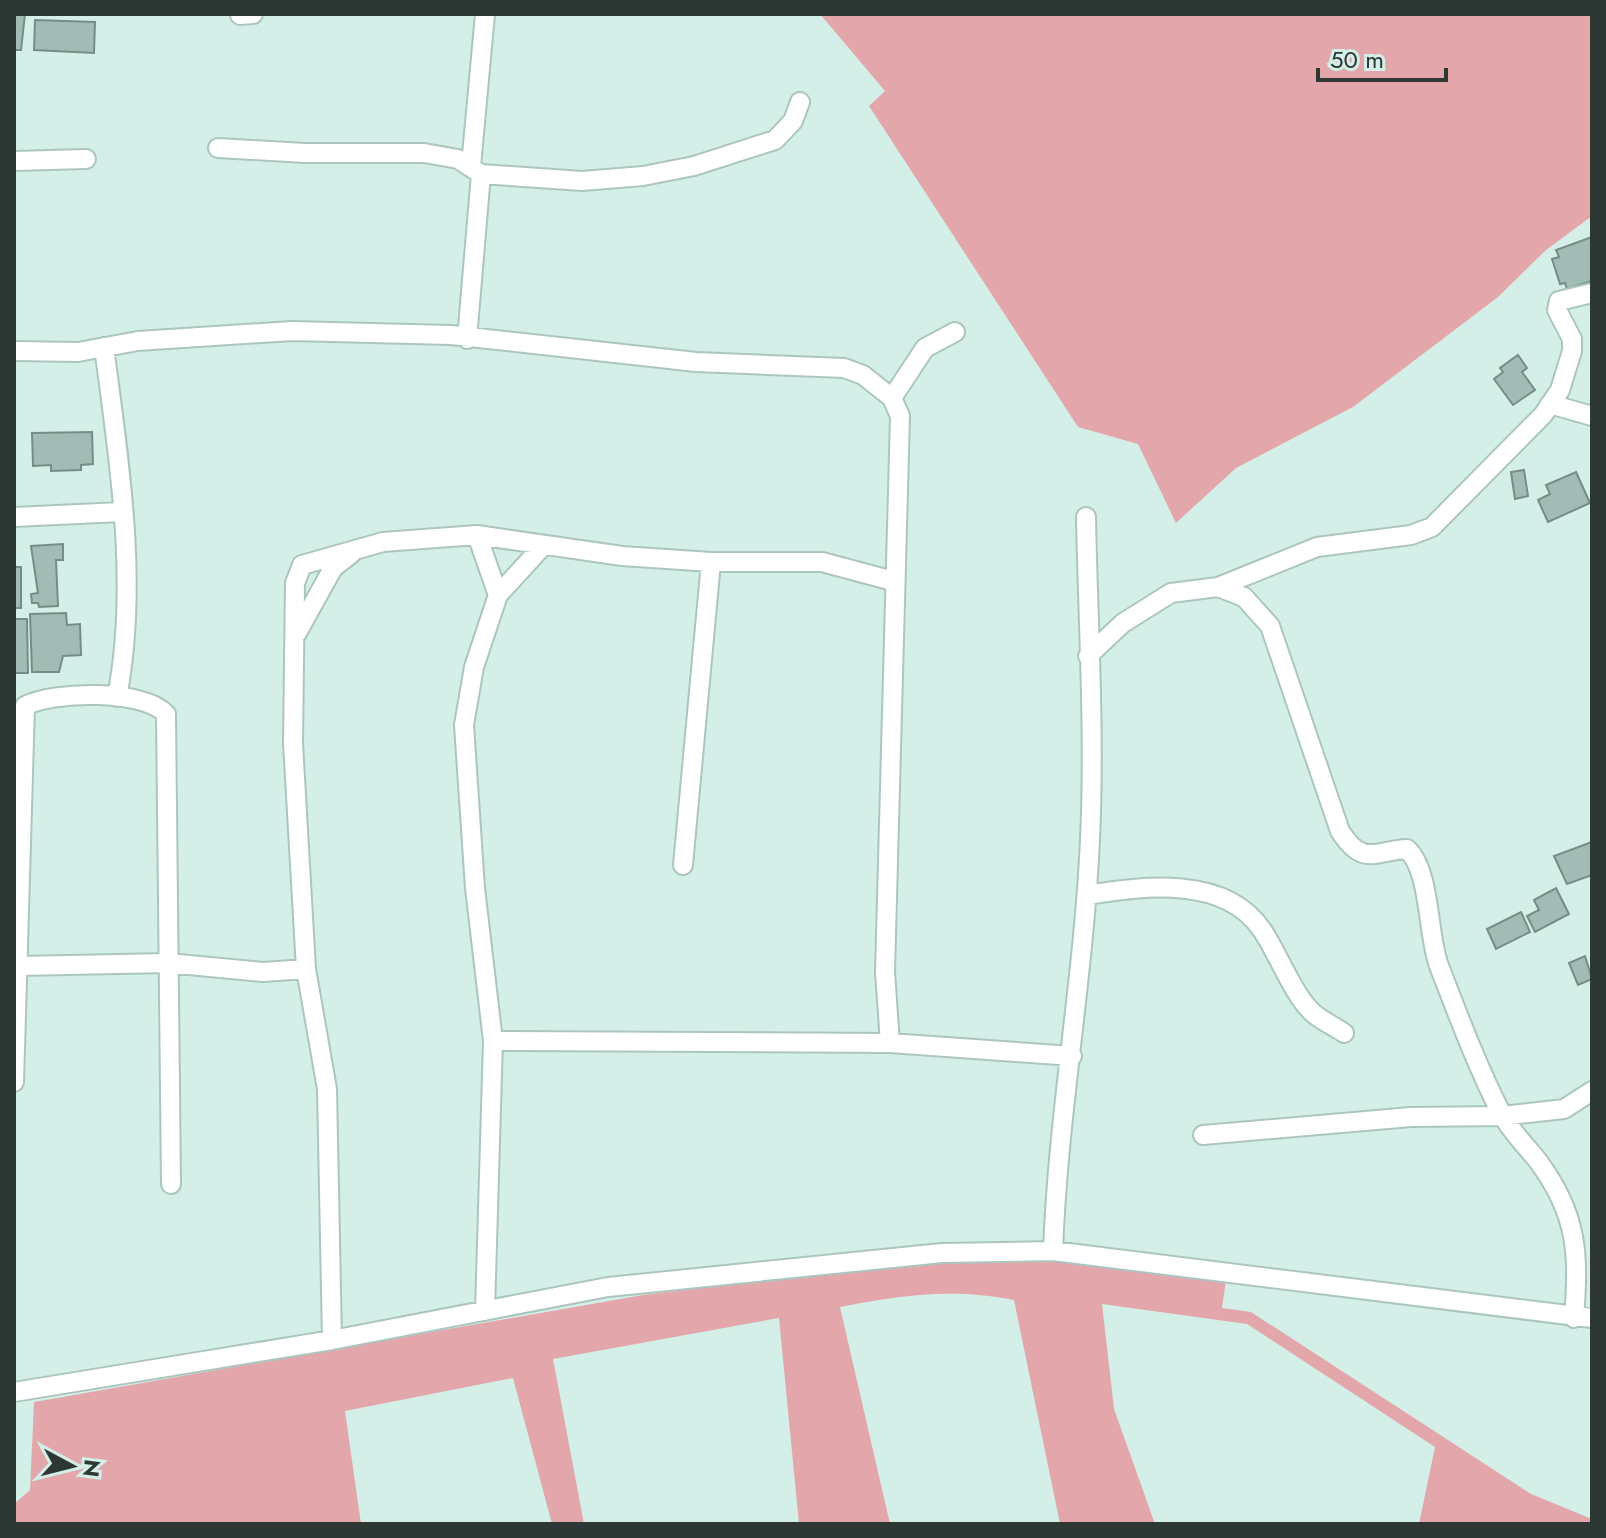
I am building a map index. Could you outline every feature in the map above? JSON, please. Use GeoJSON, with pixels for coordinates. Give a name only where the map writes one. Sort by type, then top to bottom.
{"type":"FeatureCollection","features":[{"type":"Feature","properties":{"kind":"street"},"geometry":{"type":"LineString","coordinates":[[467,339],[485,14]]}},
{"type":"Feature","properties":{"kind":"street"},"geometry":{"type":"LineString","coordinates":[[218,148],[305,153],[424,153],[458,159],[476,170],[582,181],[643,176],[694,166],[775,140],[793,121],[800,102]]}},
{"type":"Feature","properties":{"kind":"street"},"geometry":{"type":"LineString","coordinates":[[14,161],[86,159]]}},
{"type":"Feature","properties":{"kind":"street"},"geometry":{"type":"LineString","coordinates":[[1088,656],[1123,623],[1171,593],[1218,587],[1317,547],[1411,535],[1432,527],[1550,404],[1564,382],[1572,351],[1572,339],[1557,310],[1559,301],[1592,293]]}},
{"type":"Feature","properties":{"kind":"street"},"geometry":{"type":"LineString","coordinates":[[14,351],[54,353],[138,341],[292,331],[390,331],[696,362],[844,368],[863,375],[892,398],[900,416],[901,490],[893,581],[885,972],[890,1043]]}},
{"type":"Feature","properties":{"kind":"street"},"geometry":{"type":"LineString","coordinates":[[892,398],[925,348],[955,332]]}},
{"type":"Feature","properties":{"kind":"street"},"geometry":{"type":"LineString","coordinates":[[104,347],[126,594],[117,697]]}},
{"type":"Feature","properties":{"kind":"street"},"geometry":{"type":"LineString","coordinates":[[1550,404],[1592,416]]}},
{"type":"Feature","properties":{"kind":"street"},"geometry":{"type":"LineString","coordinates":[[14,517],[121,512]]}},
{"type":"Feature","properties":{"kind":"street"},"geometry":{"type":"LineString","coordinates":[[1053,1251],[1056,1167],[1072,1056],[1090,836],[1086,517]]}},
{"type":"Feature","properties":{"kind":"street"},"geometry":{"type":"LineString","coordinates":[[332,1340],[327,1089],[306,969],[293,743],[295,583],[302,565],[360,547],[436,535],[477,535],[542,547],[711,562],[822,562],[893,581]]}},
{"type":"Feature","properties":{"kind":"street"},"geometry":{"type":"LineString","coordinates":[[477,535],[498,595]]}},
{"type":"Feature","properties":{"kind":"street"},"geometry":{"type":"LineString","coordinates":[[293,638],[333,568],[360,547]]}},
{"type":"Feature","properties":{"kind":"street"},"geometry":{"type":"LineString","coordinates":[[485,1311],[493,1041],[475,888],[464,725],[474,667],[498,595],[542,547]]}},
{"type":"Feature","properties":{"kind":"street"},"geometry":{"type":"LineString","coordinates":[[683,865],[711,562]]}},
{"type":"Feature","properties":{"kind":"street"},"geometry":{"type":"LineString","coordinates":[[14,1392],[332,1340],[608,1287],[942,1253],[1053,1251],[1370,1288],[1583,1318],[1570,1215],[1540,1165],[1502,1116],[1435,955],[1423,877],[1411,852],[1402,849],[1375,855],[1355,850],[1346,840],[1270,626],[1244,597],[1218,587]]}},
{"type":"Feature","properties":{"kind":"street"},"geometry":{"type":"LineString","coordinates":[[14,1082],[25,706],[47,698],[117,697],[151,704],[166,714],[171,1184]]}},
{"type":"Feature","properties":{"kind":"street"},"geometry":{"type":"LineString","coordinates":[[1087,895],[1134,888],[1182,890],[1218,895],[1236,902],[1261,927],[1311,1012],[1344,1033]]}},
{"type":"Feature","properties":{"kind":"street"},"geometry":{"type":"LineString","coordinates":[[16,974],[168,963],[263,972],[306,969]]}},
{"type":"Feature","properties":{"kind":"street"},"geometry":{"type":"LineString","coordinates":[[493,1041],[890,1043],[1072,1056]]}},
{"type":"Feature","properties":{"kind":"street"},"geometry":{"type":"LineString","coordinates":[[1203,1135],[1411,1117],[1502,1116],[1564,1109],[1592,1091]]}},
{"type":"Feature","properties":{"kind":"shaded area"},"geometry":{"type":"Polygon","coordinates":[[[820,14],[1592,14],[1592,216],[1546,250],[1498,297],[1353,407],[1236,468],[1176,523],[1138,444],[1078,427],[869,106],[885,91],[820,14]]]}},
{"type":"Feature","properties":{"kind":"shaded area"},"geometry":{"type":"Polygon","coordinates":[[[1052,1260],[1226,1280],[1222,1308],[1251,1312],[1531,1494],[1592,1519],[1592,1524],[1419,1524],[1435,1447],[1247,1324],[1102,1304],[1114,1409],[1155,1524],[1060,1524],[1014,1300],[948,1294],[906,1296],[840,1307],[890,1524],[799,1524],[779,1318],[553,1359],[584,1524],[552,1524],[513,1378],[345,1411],[361,1524],[14,1524],[14,1504],[30,1490],[34,1402],[643,1295],[913,1261],[1052,1260]]]}},
{"type":"Feature","properties":{"kind":"building"},"geometry":{"type":"Polygon","coordinates":[[[14,14],[25,14],[21,50],[14,50],[14,14]]]}},
{"type":"Feature","properties":{"kind":"building"},"geometry":{"type":"Polygon","coordinates":[[[35,20],[95,22],[94,53],[34,50],[35,20]]]}},
{"type":"Feature","properties":{"kind":"building"},"geometry":{"type":"Polygon","coordinates":[[[1592,237],[1592,281],[1567,289],[1565,283],[1560,284],[1552,259],[1559,257],[1556,250],[1592,237]]]}},
{"type":"Feature","properties":{"kind":"building"},"geometry":{"type":"Polygon","coordinates":[[[1518,355],[1527,368],[1522,372],[1535,390],[1513,405],[1494,379],[1503,372],[1500,368],[1518,355]]]}},
{"type":"Feature","properties":{"kind":"building"},"geometry":{"type":"Polygon","coordinates":[[[92,432],[93,464],[81,465],[81,470],[51,471],[51,465],[33,466],[32,433],[92,432]]]}},
{"type":"Feature","properties":{"kind":"building"},"geometry":{"type":"Polygon","coordinates":[[[1524,470],[1528,496],[1515,499],[1511,472],[1524,470]]]}},
{"type":"Feature","properties":{"kind":"building"},"geometry":{"type":"Polygon","coordinates":[[[1576,472],[1590,503],[1548,522],[1538,500],[1550,494],[1546,485],[1576,472]]]}},
{"type":"Feature","properties":{"kind":"building"},"geometry":{"type":"Polygon","coordinates":[[[63,544],[63,560],[56,560],[58,606],[39,607],[38,603],[32,603],[31,594],[38,593],[31,546],[63,544]]]}},
{"type":"Feature","properties":{"kind":"building"},"geometry":{"type":"Polygon","coordinates":[[[14,567],[21,567],[21,608],[14,608],[14,567]]]}},
{"type":"Feature","properties":{"kind":"building"},"geometry":{"type":"Polygon","coordinates":[[[66,613],[67,625],[80,624],[81,655],[63,656],[59,672],[32,672],[30,614],[66,613]]]}},
{"type":"Feature","properties":{"kind":"building"},"geometry":{"type":"Polygon","coordinates":[[[14,619],[27,619],[28,673],[14,673],[14,619]]]}},
{"type":"Feature","properties":{"kind":"building"},"geometry":{"type":"Polygon","coordinates":[[[1592,842],[1592,875],[1567,884],[1554,856],[1592,842]]]}},
{"type":"Feature","properties":{"kind":"building"},"geometry":{"type":"Polygon","coordinates":[[[1556,888],[1569,914],[1535,932],[1527,916],[1539,910],[1534,900],[1556,888]]]}},
{"type":"Feature","properties":{"kind":"building"},"geometry":{"type":"Polygon","coordinates":[[[1521,912],[1530,932],[1496,949],[1487,929],[1521,912]]]}},
{"type":"Feature","properties":{"kind":"building"},"geometry":{"type":"Polygon","coordinates":[[[1585,956],[1592,979],[1578,985],[1569,963],[1585,956]]]}}]}
